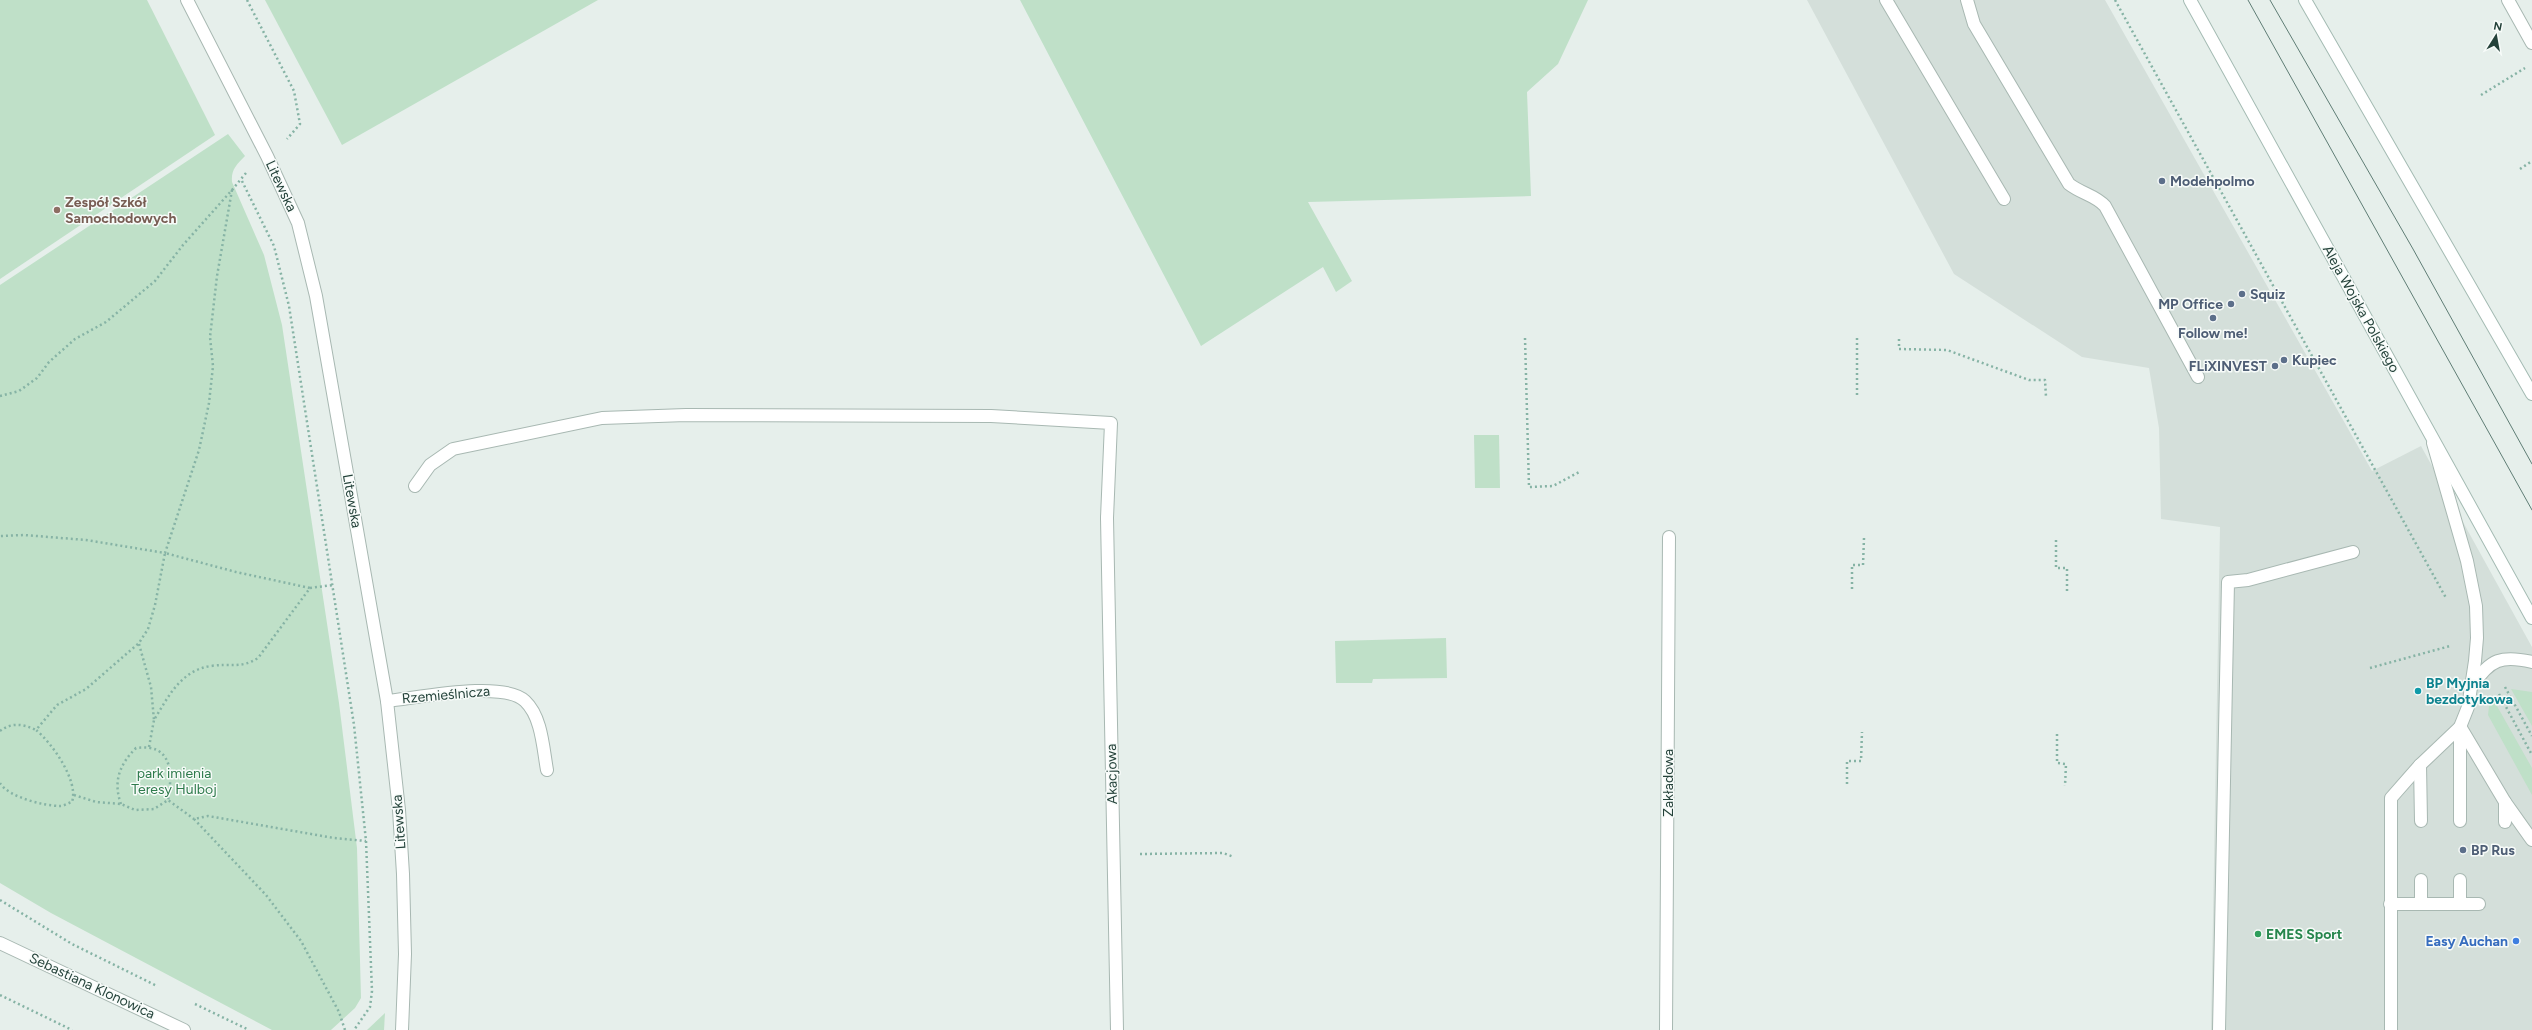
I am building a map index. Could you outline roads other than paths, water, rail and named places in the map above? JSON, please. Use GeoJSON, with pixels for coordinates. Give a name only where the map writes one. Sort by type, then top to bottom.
{"type":"FeatureCollection","features":[{"type":"Feature","properties":{"kind":"street","name":"Litewska"},"geometry":{"type":"LineString","coordinates":[[187,0],[267,156],[298,223],[316,296],[387,701],[399,810],[403,874],[405,954],[402,1030]]}},
{"type":"Feature","properties":{"kind":"street"},"geometry":{"type":"LineString","coordinates":[[1886,0],[2004,199]]}},
{"type":"Feature","properties":{"kind":"street"},"geometry":{"type":"LineString","coordinates":[[1967,0],[1974,24],[2069,184],[2081,193],[2092,196],[2105,206],[2198,376]]}},
{"type":"Feature","properties":{"kind":"street","name":"Aleja Wojska Polskiego"},"geometry":{"type":"LineString","coordinates":[[2190,0],[2532,618]]}},
{"type":"Feature","properties":{"kind":"street"},"geometry":{"type":"LineString","coordinates":[[2306,0],[2532,394]]}},
{"type":"Feature","properties":{"kind":"street"},"geometry":{"type":"LineString","coordinates":[[2508,0],[2532,43]]}},
{"type":"Feature","properties":{"kind":"street","name":"Akacjowa"},"geometry":{"type":"LineString","coordinates":[[415,486],[430,465],[453,449],[602,418],[686,415],[991,416],[1111,423],[1107,518],[1117,1030]]}},
{"type":"Feature","properties":{"kind":"street"},"geometry":{"type":"LineString","coordinates":[[2428,429],[2467,561],[2476,606],[2476,652],[2468,707],[2460,727],[2460,821]]}},
{"type":"Feature","properties":{"kind":"street","name":"Zakładowa"},"geometry":{"type":"LineString","coordinates":[[1666,1030],[1669,537]]}},
{"type":"Feature","properties":{"kind":"street"},"geometry":{"type":"LineString","coordinates":[[2219,1030],[2228,582],[2248,580],[2353,552]]}},
{"type":"Feature","properties":{"kind":"street"},"geometry":{"type":"LineString","coordinates":[[2471,687],[2485,668],[2492,663],[2512,657],[2532,662]]}},
{"type":"Feature","properties":{"kind":"street","name":"Rzemieślnicza"},"geometry":{"type":"LineString","coordinates":[[387,701],[489,690],[513,692],[526,701],[537,721],[547,770]]}},
{"type":"Feature","properties":{"kind":"street"},"geometry":{"type":"LineString","coordinates":[[2391,1030],[2391,798],[2420,765],[2460,727]]}},
{"type":"Feature","properties":{"kind":"street"},"geometry":{"type":"LineString","coordinates":[[2460,727],[2505,802],[2532,840]]}},
{"type":"Feature","properties":{"kind":"street"},"geometry":{"type":"LineString","coordinates":[[2420,765],[2420,821]]}},
{"type":"Feature","properties":{"kind":"street"},"geometry":{"type":"LineString","coordinates":[[2505,802],[2505,822]]}},
{"type":"Feature","properties":{"kind":"street"},"geometry":{"type":"LineString","coordinates":[[2420,880],[2421,904]]}},
{"type":"Feature","properties":{"kind":"street"},"geometry":{"type":"LineString","coordinates":[[2460,880],[2460,904]]}},
{"type":"Feature","properties":{"kind":"street"},"geometry":{"type":"LineString","coordinates":[[2390,904],[2478,904]]}},
{"type":"Feature","properties":{"kind":"street","name":"Sebastiana Klonowica"},"geometry":{"type":"LineString","coordinates":[[0,943],[184,1030]]}},
{"type":"Feature","properties":{"kind":"tram line"},"geometry":{"type":"LineString","coordinates":[[2248,0],[2532,510]]}},
{"type":"Feature","properties":{"kind":"tram line"},"geometry":{"type":"LineString","coordinates":[[2270,0],[2413,249],[2532,464]]}},
{"type":"Feature","properties":{"kind":"place","name":"Modehpolmo"},"geometry":{"type":"Point","coordinates":[2162,181]}},
{"type":"Feature","properties":{"kind":"place","name":"Zespół Szkół Samochodowych"},"geometry":{"type":"Point","coordinates":[57,210]}},
{"type":"Feature","properties":{"kind":"place","name":"Squiz"},"geometry":{"type":"Point","coordinates":[2242,294]}},
{"type":"Feature","properties":{"kind":"place","name":"MP Office"},"geometry":{"type":"Point","coordinates":[2231,304]}},
{"type":"Feature","properties":{"kind":"place","name":"Follow me!"},"geometry":{"type":"Point","coordinates":[2213,318]}},
{"type":"Feature","properties":{"kind":"place","name":"Kupiec"},"geometry":{"type":"Point","coordinates":[2284,360]}},
{"type":"Feature","properties":{"kind":"place","name":"FLiXINVEST"},"geometry":{"type":"Point","coordinates":[2275,366]}},
{"type":"Feature","properties":{"kind":"place","name":"BP Myjnia bezdotykowa"},"geometry":{"type":"Point","coordinates":[2418,691]}},
{"type":"Feature","properties":{"kind":"place","name":"BP Rus"},"geometry":{"type":"Point","coordinates":[2463,850]}},
{"type":"Feature","properties":{"kind":"place","name":"EMES Sport"},"geometry":{"type":"Point","coordinates":[2258,934]}},
{"type":"Feature","properties":{"kind":"place","name":"Easy Auchan"},"geometry":{"type":"Point","coordinates":[2516,941]}},
{"type":"Feature","properties":{"kind":"park label","name":"park imienia Teresy Hulboj"},"geometry":{"type":"Point","coordinates":[174,782]}}]}
